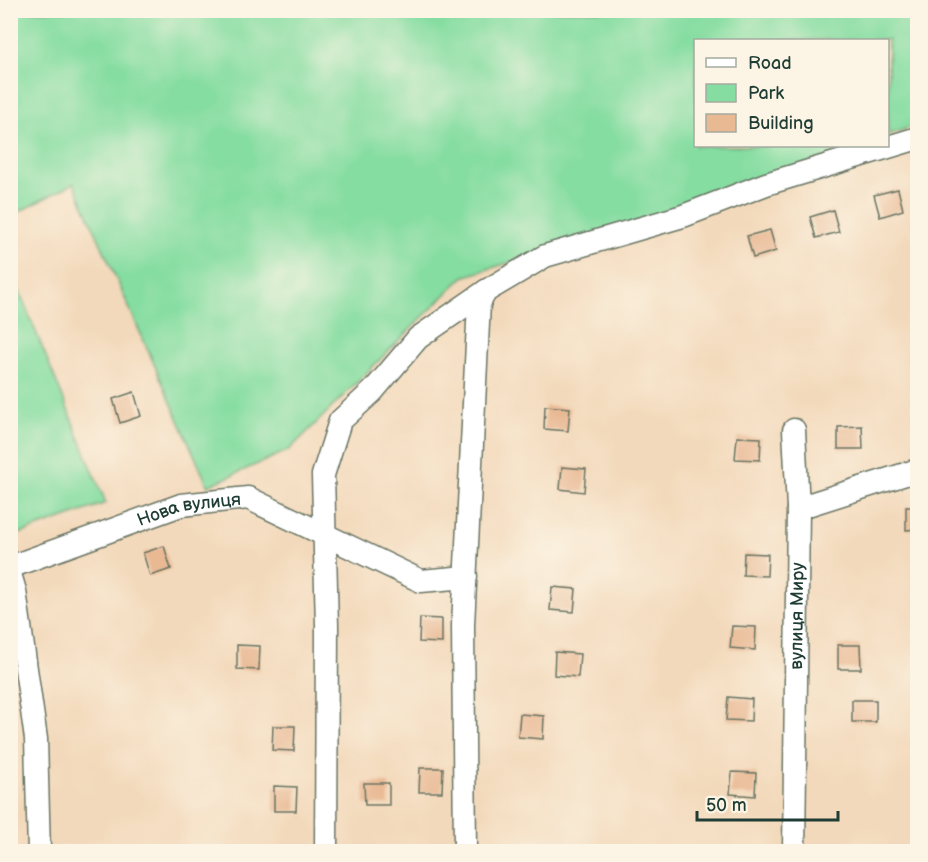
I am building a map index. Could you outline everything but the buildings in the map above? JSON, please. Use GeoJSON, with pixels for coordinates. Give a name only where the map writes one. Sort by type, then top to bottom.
{"type":"FeatureCollection","features":[{"type":"Feature","properties":{"kind":"street"},"geometry":{"type":"LineString","coordinates":[[889,147],[918,138]]}},
{"type":"Feature","properties":{"kind":"street"},"geometry":{"type":"LineString","coordinates":[[326,852],[327,626],[322,475],[340,421],[372,391],[418,338],[486,291],[546,256],[683,216],[766,184],[888,147]]}},
{"type":"Feature","properties":{"kind":"street"},"geometry":{"type":"LineString","coordinates":[[465,852],[463,625],[478,314],[479,303],[486,291]]}},
{"type":"Feature","properties":{"kind":"street","name":"вулиця Миру"},"geometry":{"type":"LineString","coordinates":[[794,430],[798,508],[794,852]]}},
{"type":"Feature","properties":{"kind":"street"},"geometry":{"type":"LineString","coordinates":[[798,508],[918,470]]}},
{"type":"Feature","properties":{"kind":"street","name":"Нова вулиця"},"geometry":{"type":"LineString","coordinates":[[10,567],[181,505],[248,498],[421,581],[466,576]]}},
{"type":"Feature","properties":{"kind":"street"},"geometry":{"type":"LineString","coordinates":[[10,574],[15,591],[36,739],[39,852]]}},
{"type":"Feature","properties":{"kind":"green space"},"geometry":{"type":"Polygon","coordinates":[[[11,11],[917,11],[917,125],[889,135],[889,39],[694,39],[694,147],[852,147],[693,205],[463,277],[289,450],[208,486],[74,183],[11,216],[11,11]]]}},
{"type":"Feature","properties":{"kind":"green space"},"geometry":{"type":"Polygon","coordinates":[[[11,271],[106,503],[10,537],[11,271]]]}}]}
